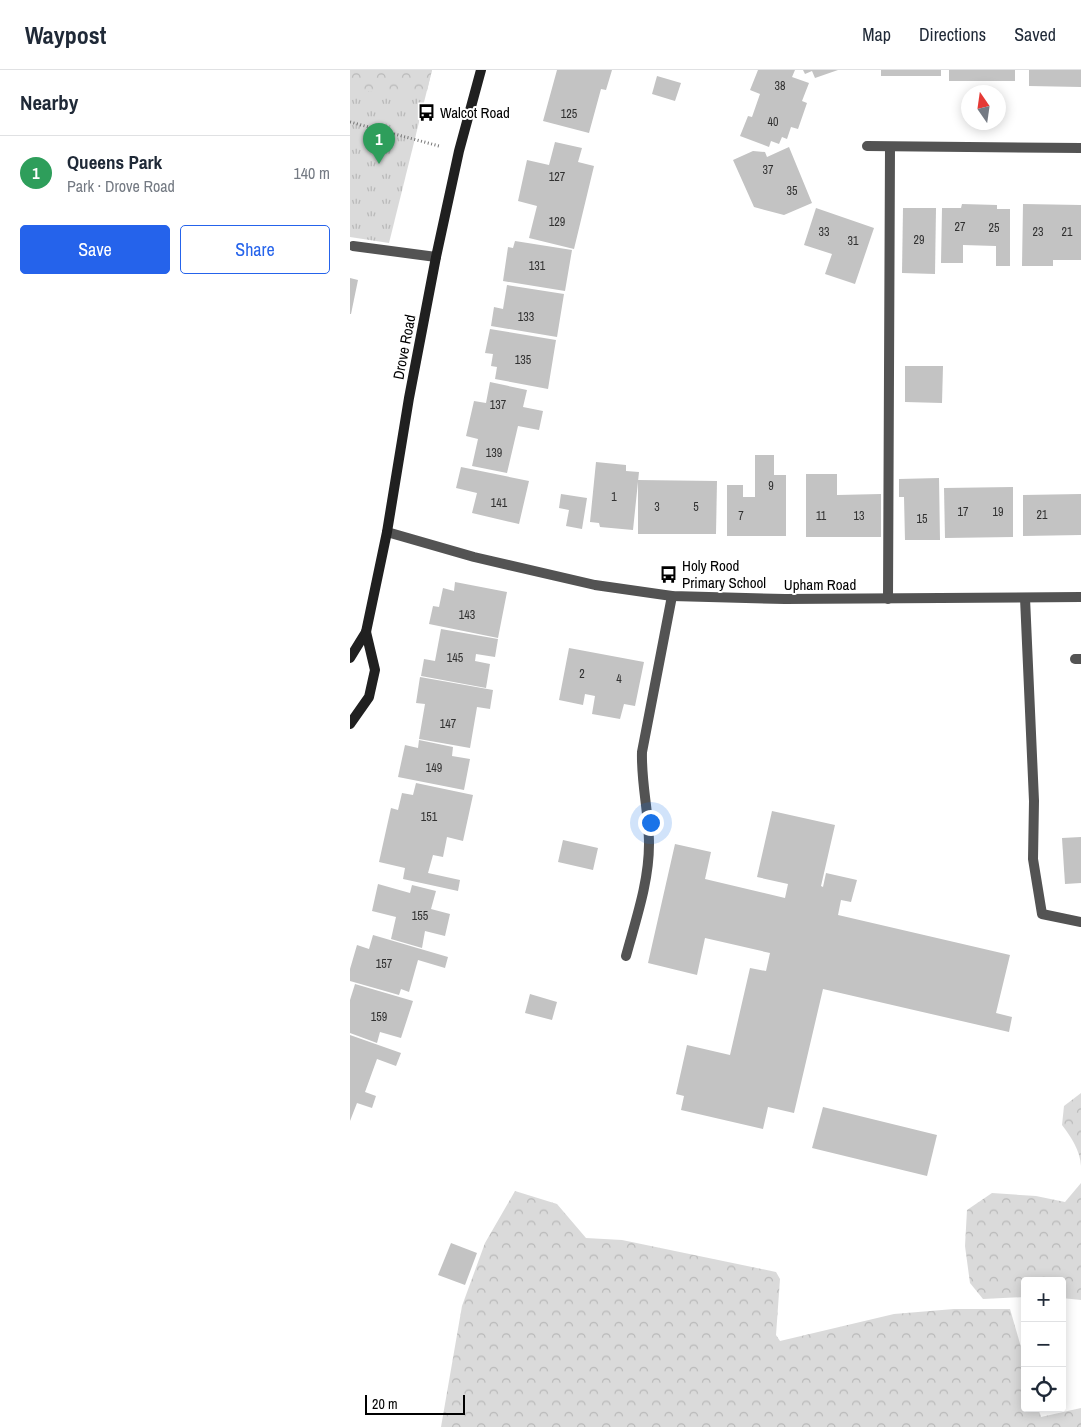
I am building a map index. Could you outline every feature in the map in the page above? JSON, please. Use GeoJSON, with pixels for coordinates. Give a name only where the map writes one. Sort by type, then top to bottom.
{"type":"FeatureCollection","features":[{"type":"Feature","properties":{"kind":"main road","name":"Drove Road"},"geometry":{"type":"LineString","coordinates":[[350,658],[366,632],[387,532],[409,398],[436,258],[459,151],[481,70]]}},
{"type":"Feature","properties":{"kind":"main road","name":"Drove Road"},"geometry":{"type":"LineString","coordinates":[[350,724],[369,697],[375,670],[366,632]]}},
{"type":"Feature","properties":{"kind":"street"},"geometry":{"type":"LineString","coordinates":[[867,146],[1081,148]]}},
{"type":"Feature","properties":{"kind":"street"},"geometry":{"type":"LineString","coordinates":[[888,599],[890,147]]}},
{"type":"Feature","properties":{"kind":"street"},"geometry":{"type":"LineString","coordinates":[[353,246],[436,258]]}},
{"type":"Feature","properties":{"kind":"street","name":"Upham Road"},"geometry":{"type":"LineString","coordinates":[[387,532],[474,557],[595,585],[672,596],[734,599],[1024,598],[1081,596]]}},
{"type":"Feature","properties":{"kind":"street"},"geometry":{"type":"LineString","coordinates":[[626,956],[646,878],[649,844],[641,772],[642,752],[672,596]]}},
{"type":"Feature","properties":{"kind":"street"},"geometry":{"type":"LineString","coordinates":[[1024,598],[1034,801],[1033,859],[1042,914],[1081,922]]}},
{"type":"Feature","properties":{"kind":"path"},"geometry":{"type":"LineString","coordinates":[[350,122],[459,151]]}},
{"type":"Feature","properties":{"kind":"green space"},"geometry":{"type":"Polygon","coordinates":[[[350,70],[432,70],[389,243],[350,237],[350,70]]]}},
{"type":"Feature","properties":{"kind":"green space"},"geometry":{"type":"Polygon","coordinates":[[[350,70],[432,70],[427,91],[391,95],[350,88],[350,70]]]}},
{"type":"Feature","properties":{"kind":"green space"},"geometry":{"type":"Polygon","coordinates":[[[1081,1093],[1081,1166],[1077,1149],[1062,1125],[1064,1106],[1081,1093]]]}},
{"type":"Feature","properties":{"kind":"green space"},"geometry":{"type":"Polygon","coordinates":[[[1081,1183],[1081,1300],[1066,1298],[1066,1277],[1021,1277],[1021,1297],[983,1299],[970,1283],[965,1246],[967,1210],[992,1193],[1036,1196],[1065,1202],[1081,1183]]]}},
{"type":"Feature","properties":{"kind":"green space"},"geometry":{"type":"Polygon","coordinates":[[[515,1191],[557,1204],[586,1238],[622,1240],[776,1272],[780,1279],[776,1335],[780,1341],[894,1314],[954,1309],[1010,1309],[1021,1347],[1021,1412],[1039,1412],[1041,1417],[1081,1408],[1081,1427],[441,1427],[462,1306],[485,1243],[515,1191]]]}},
{"type":"Feature","properties":{"kind":"building"},"geometry":{"type":"Polygon","coordinates":[[[557,70],[612,70],[606,90],[601,89],[589,133],[543,121],[557,70]]]}},
{"type":"Feature","properties":{"kind":"building"},"geometry":{"type":"Polygon","coordinates":[[[758,70],[795,70],[792,77],[809,83],[802,101],[807,103],[798,129],[791,127],[787,139],[782,137],[779,144],[771,141],[769,147],[740,136],[748,116],[752,117],[760,94],[750,90],[758,70]]]}},
{"type":"Feature","properties":{"kind":"building"},"geometry":{"type":"Polygon","coordinates":[[[803,70],[838,70],[815,78],[812,71],[805,74],[803,70]]]}},
{"type":"Feature","properties":{"kind":"building"},"geometry":{"type":"Polygon","coordinates":[[[881,70],[941,70],[941,76],[881,76],[881,70]]]}},
{"type":"Feature","properties":{"kind":"building"},"geometry":{"type":"Polygon","coordinates":[[[949,70],[1015,70],[1015,81],[949,81],[949,70]]]}},
{"type":"Feature","properties":{"kind":"building"},"geometry":{"type":"Polygon","coordinates":[[[1029,70],[1081,70],[1081,87],[1029,86],[1029,70]]]}},
{"type":"Feature","properties":{"kind":"building"},"geometry":{"type":"Polygon","coordinates":[[[657,76],[681,83],[675,101],[652,94],[657,76]]]}},
{"type":"Feature","properties":{"kind":"building"},"geometry":{"type":"Polygon","coordinates":[[[555,142],[582,148],[578,162],[594,166],[574,249],[529,238],[537,206],[518,201],[527,160],[549,165],[555,142]]]}},
{"type":"Feature","properties":{"kind":"building"},"geometry":{"type":"Polygon","coordinates":[[[789,147],[812,203],[784,215],[754,207],[733,160],[753,151],[765,152],[767,157],[789,147]]]}},
{"type":"Feature","properties":{"kind":"building"},"geometry":{"type":"Polygon","coordinates":[[[962,204],[997,205],[997,209],[1010,209],[1010,266],[996,266],[996,246],[963,245],[963,263],[941,263],[942,208],[961,208],[962,204]]]}},
{"type":"Feature","properties":{"kind":"building"},"geometry":{"type":"Polygon","coordinates":[[[1023,204],[1081,205],[1081,260],[1053,260],[1053,266],[1022,266],[1023,204]]]}},
{"type":"Feature","properties":{"kind":"building"},"geometry":{"type":"Polygon","coordinates":[[[816,208],[874,228],[855,284],[825,274],[832,254],[804,245],[816,208]]]}},
{"type":"Feature","properties":{"kind":"building"},"geometry":{"type":"Polygon","coordinates":[[[903,208],[936,208],[935,274],[902,273],[903,208]]]}},
{"type":"Feature","properties":{"kind":"building"},"geometry":{"type":"Polygon","coordinates":[[[515,241],[572,250],[565,291],[503,281],[508,247],[513,248],[515,241]]]}},
{"type":"Feature","properties":{"kind":"building"},"geometry":{"type":"Polygon","coordinates":[[[350,278],[358,280],[351,314],[350,314],[350,278]]]}},
{"type":"Feature","properties":{"kind":"building"},"geometry":{"type":"Polygon","coordinates":[[[507,285],[564,294],[557,337],[491,326],[494,307],[503,309],[507,285]]]}},
{"type":"Feature","properties":{"kind":"building"},"geometry":{"type":"Polygon","coordinates":[[[490,329],[556,340],[548,389],[495,379],[497,367],[491,366],[493,354],[485,353],[490,329]]]}},
{"type":"Feature","properties":{"kind":"building"},"geometry":{"type":"Polygon","coordinates":[[[905,366],[943,366],[942,403],[905,402],[905,366]]]}},
{"type":"Feature","properties":{"kind":"building"},"geometry":{"type":"Polygon","coordinates":[[[490,382],[527,390],[523,407],[543,411],[539,430],[518,426],[507,473],[472,466],[478,439],[466,436],[474,401],[486,403],[490,382]]]}},
{"type":"Feature","properties":{"kind":"building"},"geometry":{"type":"Polygon","coordinates":[[[755,455],[774,455],[774,475],[786,475],[786,536],[727,536],[727,485],[743,485],[743,497],[755,497],[755,455]]]}},
{"type":"Feature","properties":{"kind":"building"},"geometry":{"type":"Polygon","coordinates":[[[596,462],[626,465],[626,471],[639,472],[633,530],[600,527],[599,523],[590,522],[596,462]]]}},
{"type":"Feature","properties":{"kind":"building"},"geometry":{"type":"Polygon","coordinates":[[[461,467],[529,481],[519,524],[472,513],[477,493],[456,488],[461,467]]]}},
{"type":"Feature","properties":{"kind":"building"},"geometry":{"type":"Polygon","coordinates":[[[806,474],[837,474],[837,495],[881,494],[881,537],[806,537],[806,474]]]}},
{"type":"Feature","properties":{"kind":"building"},"geometry":{"type":"Polygon","coordinates":[[[939,478],[940,540],[905,540],[904,497],[899,497],[899,479],[939,478]]]}},
{"type":"Feature","properties":{"kind":"building"},"geometry":{"type":"Polygon","coordinates":[[[638,480],[717,481],[716,534],[638,534],[638,480]]]}},
{"type":"Feature","properties":{"kind":"building"},"geometry":{"type":"Polygon","coordinates":[[[1013,487],[1013,537],[945,538],[944,488],[1013,487]]]}},
{"type":"Feature","properties":{"kind":"building"},"geometry":{"type":"Polygon","coordinates":[[[561,494],[587,498],[582,529],[566,526],[569,510],[559,508],[561,494]]]}},
{"type":"Feature","properties":{"kind":"building"},"geometry":{"type":"Polygon","coordinates":[[[1081,494],[1081,535],[1023,536],[1023,495],[1081,494]]]}},
{"type":"Feature","properties":{"kind":"building"},"geometry":{"type":"Polygon","coordinates":[[[455,582],[507,592],[498,638],[429,624],[433,606],[439,607],[443,588],[454,591],[455,582]]]}},
{"type":"Feature","properties":{"kind":"building"},"geometry":{"type":"Polygon","coordinates":[[[441,629],[498,639],[495,657],[476,654],[475,661],[490,664],[486,688],[421,676],[424,659],[435,661],[441,629]]]}},
{"type":"Feature","properties":{"kind":"building"},"geometry":{"type":"Polygon","coordinates":[[[569,648],[644,662],[635,706],[624,704],[620,719],[592,714],[595,696],[585,694],[583,705],[559,700],[569,648]]]}},
{"type":"Feature","properties":{"kind":"building"},"geometry":{"type":"Polygon","coordinates":[[[420,677],[493,690],[490,709],[477,707],[470,748],[419,739],[425,704],[416,703],[420,677]]]}},
{"type":"Feature","properties":{"kind":"building"},"geometry":{"type":"Polygon","coordinates":[[[419,740],[453,747],[452,756],[470,759],[464,790],[398,777],[405,745],[418,748],[419,740]]]}},
{"type":"Feature","properties":{"kind":"building"},"geometry":{"type":"Polygon","coordinates":[[[416,783],[473,795],[463,841],[447,837],[443,857],[433,855],[428,873],[460,880],[458,891],[403,879],[405,868],[379,862],[391,808],[398,810],[402,793],[413,795],[416,783]]]}},
{"type":"Feature","properties":{"kind":"building"},"geometry":{"type":"Polygon","coordinates":[[[772,811],[835,825],[821,886],[823,887],[826,873],[857,880],[851,902],[841,900],[838,915],[1010,955],[996,1013],[1012,1017],[1009,1032],[823,989],[794,1113],[768,1107],[763,1129],[681,1110],[684,1096],[676,1094],[687,1045],[730,1055],[750,968],[766,971],[770,953],[705,938],[697,975],[648,963],[675,844],[711,852],[705,879],[785,898],[788,884],[757,877],[772,811]]]}},
{"type":"Feature","properties":{"kind":"building"},"geometry":{"type":"Polygon","coordinates":[[[1081,837],[1081,883],[1065,884],[1062,838],[1081,837]]]}},
{"type":"Feature","properties":{"kind":"building"},"geometry":{"type":"Polygon","coordinates":[[[563,840],[598,848],[593,870],[558,862],[563,840]]]}},
{"type":"Feature","properties":{"kind":"building"},"geometry":{"type":"Polygon","coordinates":[[[378,884],[410,893],[412,885],[436,891],[431,909],[450,914],[445,936],[425,931],[422,948],[391,939],[396,917],[372,911],[378,884]]]}},
{"type":"Feature","properties":{"kind":"building"},"geometry":{"type":"Polygon","coordinates":[[[373,935],[448,957],[445,968],[418,960],[409,992],[401,989],[399,995],[350,981],[350,969],[357,945],[369,949],[373,935]]]}},
{"type":"Feature","properties":{"kind":"building"},"geometry":{"type":"Polygon","coordinates":[[[355,984],[413,1001],[401,1038],[380,1032],[377,1043],[350,1033],[350,1000],[355,984]]]}},
{"type":"Feature","properties":{"kind":"building"},"geometry":{"type":"Polygon","coordinates":[[[530,994],[557,1002],[552,1020],[525,1013],[530,994]]]}},
{"type":"Feature","properties":{"kind":"building"},"geometry":{"type":"Polygon","coordinates":[[[350,1035],[401,1053],[396,1066],[377,1059],[365,1092],[376,1096],[372,1108],[357,1103],[350,1121],[350,1035]]]}},
{"type":"Feature","properties":{"kind":"building"},"geometry":{"type":"Polygon","coordinates":[[[823,1107],[937,1135],[927,1176],[812,1148],[823,1107]]]}},
{"type":"Feature","properties":{"kind":"building"},"geometry":{"type":"Polygon","coordinates":[[[451,1243],[477,1253],[465,1285],[438,1275],[451,1243]]]}},
{"type":"Feature","properties":{"kind":"place","name":"Walcot Road"},"geometry":{"type":"Point","coordinates":[426,112]}},
{"type":"Feature","properties":{"kind":"place","name":"Queens Park"},"geometry":{"type":"Point","coordinates":[379,164]}},
{"type":"Feature","properties":{"kind":"place","name":"Holy Rood Primary School"},"geometry":{"type":"Point","coordinates":[668,574]}}]}
